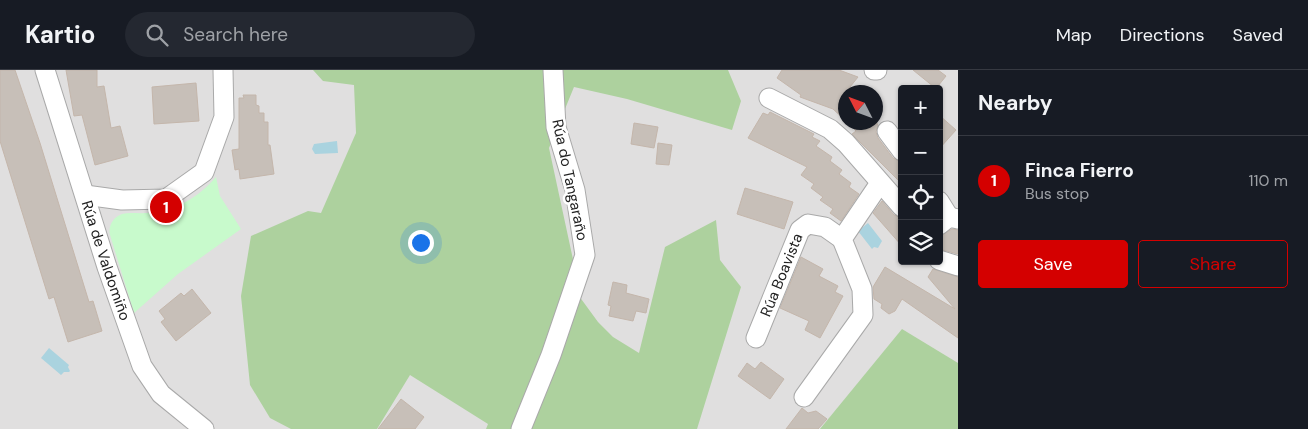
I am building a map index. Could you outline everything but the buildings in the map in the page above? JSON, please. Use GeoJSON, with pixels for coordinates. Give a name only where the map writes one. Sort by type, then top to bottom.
{"type":"FeatureCollection","features":[{"type":"Feature","properties":{"kind":"street","name":"Rúa de Valdomiño"},"geometry":{"type":"LineString","coordinates":[[45,70],[84,195],[142,366],[161,394],[204,429]]}},
{"type":"Feature","properties":{"kind":"street"},"geometry":{"type":"LineString","coordinates":[[84,195],[122,200],[166,199],[204,172],[224,117],[223,70]]}},
{"type":"Feature","properties":{"kind":"street","name":"Rúa do Tangaraño"},"geometry":{"type":"LineString","coordinates":[[521,429],[551,355],[586,255],[575,190],[556,127],[553,70]]}},
{"type":"Feature","properties":{"kind":"street"},"geometry":{"type":"LineString","coordinates":[[769,98],[830,129],[846,143],[898,203]]}},
{"type":"Feature","properties":{"kind":"street"},"geometry":{"type":"LineString","coordinates":[[887,131],[898,146]]}},
{"type":"Feature","properties":{"kind":"street"},"geometry":{"type":"LineString","coordinates":[[804,397],[863,315],[862,289],[842,239],[880,183]]}},
{"type":"Feature","properties":{"kind":"street"},"geometry":{"type":"LineString","coordinates":[[943,209],[949,221]]}},
{"type":"Feature","properties":{"kind":"street","name":"Rúa Boavista"},"geometry":{"type":"LineString","coordinates":[[756,338],[800,230],[808,224],[825,227],[842,239]]}},
{"type":"Feature","properties":{"kind":"street"},"geometry":{"type":"LineString","coordinates":[[943,261],[958,266]]}},
{"type":"Feature","properties":{"kind":"shaded area"},"geometry":{"type":"Polygon","coordinates":[[[0,70],[958,70],[958,429],[0,429],[0,70]]]}},
{"type":"Feature","properties":{"kind":"green space"},"geometry":{"type":"Polygon","coordinates":[[[313,70],[728,70],[741,101],[732,130],[627,99],[574,87],[549,148],[579,296],[598,322],[613,337],[639,353],[665,247],[716,220],[720,260],[741,287],[697,429],[486,429],[488,424],[410,375],[377,429],[291,429],[270,418],[250,385],[241,296],[251,236],[308,211],[321,213],[356,133],[354,85],[323,81],[313,70]]]}},
{"type":"Feature","properties":{"kind":"green space"},"geometry":{"type":"Polygon","coordinates":[[[216,177],[220,196],[241,229],[178,274],[134,313],[110,235],[112,222],[122,214],[156,212],[176,207],[209,185],[216,177]]]}},
{"type":"Feature","properties":{"kind":"green space"},"geometry":{"type":"Polygon","coordinates":[[[902,329],[958,363],[958,429],[820,429],[902,329]]]}},
{"type":"Feature","properties":{"kind":"water"},"geometry":{"type":"Polygon","coordinates":[[[337,141],[338,153],[315,154],[312,149],[314,144],[337,141]]]}},
{"type":"Feature","properties":{"kind":"water"},"geometry":{"type":"Polygon","coordinates":[[[868,223],[882,241],[878,248],[874,247],[872,249],[858,231],[868,223]]]}},
{"type":"Feature","properties":{"kind":"water"},"geometry":{"type":"Polygon","coordinates":[[[49,348],[69,365],[69,372],[64,372],[61,375],[41,358],[49,348]]]}},
{"type":"Feature","properties":{"kind":"place","name":"Finca Fierro"},"geometry":{"type":"Point","coordinates":[166,207]}}]}
